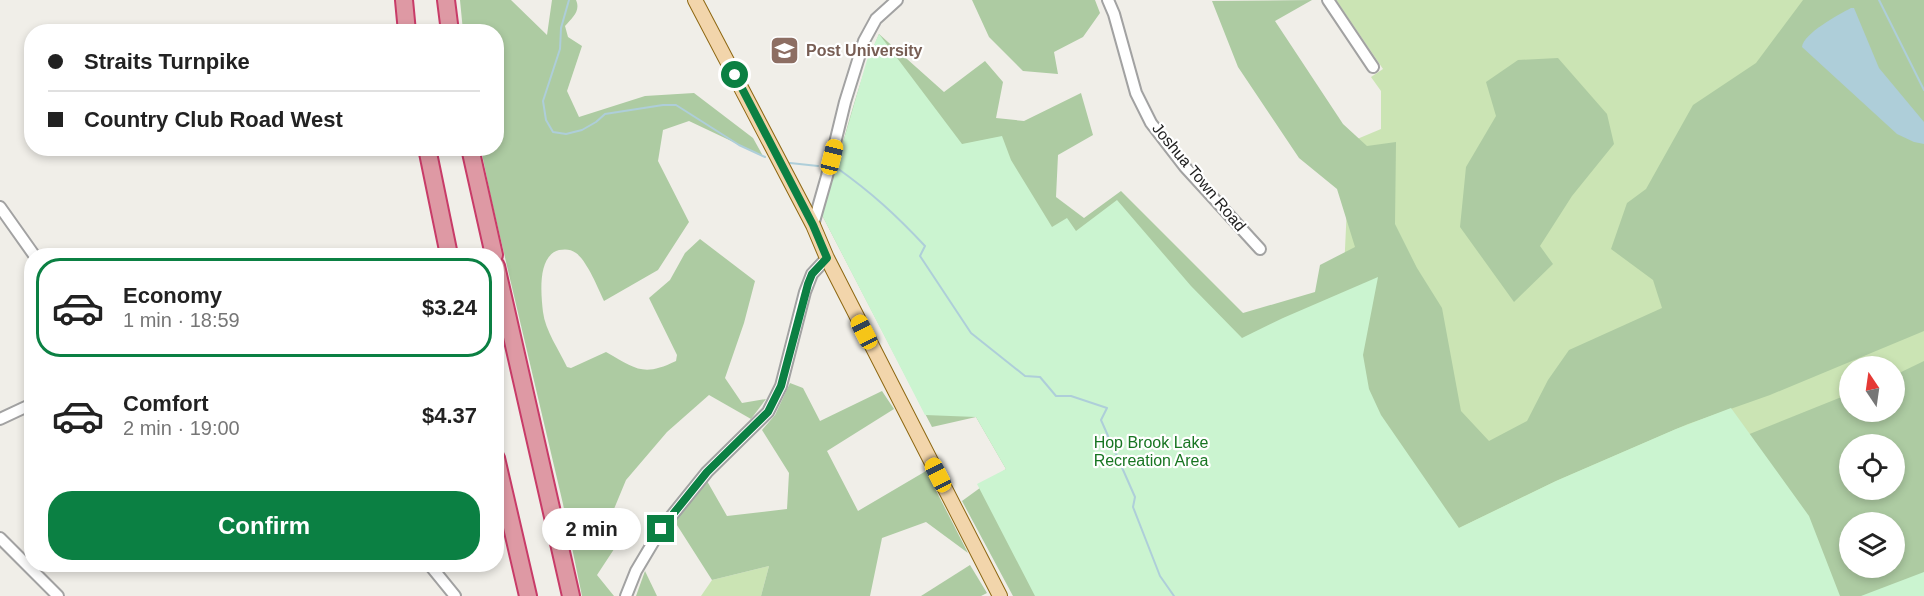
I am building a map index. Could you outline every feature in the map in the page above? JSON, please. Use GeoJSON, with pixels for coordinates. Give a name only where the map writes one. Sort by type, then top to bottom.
{"type":"FeatureCollection","features":[{"type":"Feature","properties":{"kind":"highway"},"geometry":{"type":"LineString","coordinates":[[404,0],[406,24]]}},
{"type":"Feature","properties":{"kind":"highway"},"geometry":{"type":"LineString","coordinates":[[448,0],[450,24]]}},
{"type":"Feature","properties":{"kind":"highway"},"geometry":{"type":"LineString","coordinates":[[429,156],[447,248]]}},
{"type":"Feature","properties":{"kind":"highway"},"geometry":{"type":"LineString","coordinates":[[472,156],[492,248]]}},
{"type":"Feature","properties":{"kind":"highway"},"geometry":{"type":"LineString","coordinates":[[504,300],[571,596]]}},
{"type":"Feature","properties":{"kind":"highway"},"geometry":{"type":"LineString","coordinates":[[504,492],[528,596]]}},
{"type":"Feature","properties":{"kind":"main road"},"geometry":{"type":"LineString","coordinates":[[695,0],[813,225],[827,258],[1000,596]]}},
{"type":"Feature","properties":{"kind":"street"},"geometry":{"type":"LineString","coordinates":[[813,225],[845,102],[864,41],[874,22],[897,0]]}},
{"type":"Feature","properties":{"kind":"street","name":"Joshua Town Road"},"geometry":{"type":"LineString","coordinates":[[1108,0],[1136,93],[1151,123],[1185,167],[1260,249]]}},
{"type":"Feature","properties":{"kind":"street"},"geometry":{"type":"LineString","coordinates":[[1329,0],[1373,67]]}},
{"type":"Feature","properties":{"kind":"street"},"geometry":{"type":"LineString","coordinates":[[0,207],[29,248]]}},
{"type":"Feature","properties":{"kind":"street"},"geometry":{"type":"LineString","coordinates":[[626,596],[636,571],[661,529],[707,472],[768,412],[781,386],[808,284],[812,274],[827,258]]}},
{"type":"Feature","properties":{"kind":"street"},"geometry":{"type":"LineString","coordinates":[[0,419],[24,408]]}},
{"type":"Feature","properties":{"kind":"street"},"geometry":{"type":"LineString","coordinates":[[0,538],[22,561]]}},
{"type":"Feature","properties":{"kind":"street"},"geometry":{"type":"LineString","coordinates":[[0,550],[22,561]]}},
{"type":"Feature","properties":{"kind":"street"},"geometry":{"type":"LineString","coordinates":[[33,572],[58,596]]}},
{"type":"Feature","properties":{"kind":"street"},"geometry":{"type":"LineString","coordinates":[[436,572],[455,596]]}},
{"type":"Feature","properties":{"kind":"green space"},"geometry":{"type":"Polygon","coordinates":[[[460,0],[511,0],[547,35],[552,0],[576,0],[577,11],[565,26],[568,37],[582,46],[567,91],[579,117],[645,96],[694,93],[753,138],[763,156],[689,121],[663,130],[658,161],[689,222],[658,270],[604,301],[588,268],[574,252],[559,250],[547,260],[544,268],[541,286],[544,319],[567,367],[571,368],[606,352],[633,367],[647,370],[676,361],[677,355],[649,298],[670,280],[685,253],[700,239],[755,281],[744,323],[725,378],[742,403],[766,399],[751,419],[709,395],[667,432],[626,480],[609,521],[620,540],[597,575],[614,596],[582,596],[482,156],[504,156],[504,24],[462,24],[460,0]]]}},
{"type":"Feature","properties":{"kind":"green space"},"geometry":{"type":"Polygon","coordinates":[[[972,0],[1095,0],[1100,13],[1083,37],[1054,52],[1058,74],[1023,71],[989,37],[972,0]]]}},
{"type":"Feature","properties":{"kind":"green space"},"geometry":{"type":"Polygon","coordinates":[[[1312,0],[1275,21],[1343,124],[1367,146],[1396,142],[1395,224],[1417,268],[1442,308],[1461,411],[1489,441],[1527,421],[1548,380],[1569,350],[1662,308],[1653,280],[1611,249],[1627,203],[1646,189],[1693,105],[1756,63],[1803,0],[1924,0],[1924,331],[1864,356],[1839,356],[1839,366],[1770,395],[1688,424],[1556,481],[1459,528],[1287,596],[1013,596],[962,501],[1006,469],[976,417],[932,427],[822,215],[870,56],[879,34],[944,92],[985,61],[1003,82],[996,118],[1024,121],[1081,93],[1093,135],[1058,155],[1056,197],[1084,218],[1121,191],[1243,313],[1315,292],[1320,265],[1355,247],[1337,189],[1299,158],[1238,67],[1212,1],[1312,0]]]}},
{"type":"Feature","properties":{"kind":"green space"},"geometry":{"type":"Polygon","coordinates":[[[1336,0],[1924,0],[1924,572],[1905,573],[1905,512],[1839,512],[1839,575],[1287,596],[1343,292],[1350,142],[1381,129],[1381,91],[1371,77],[1383,69],[1336,0]]]}},
{"type":"Feature","properties":{"kind":"green space","name":"Hop Brook Lake Recreation Area"},"geometry":{"type":"Polygon","coordinates":[[[879,34],[962,144],[1002,136],[1011,160],[1052,227],[1067,218],[1076,231],[1117,200],[1191,286],[1242,338],[1378,277],[1363,355],[1369,389],[1381,415],[1459,528],[1556,481],[1731,408],[1809,516],[1840,596],[1035,596],[977,484],[1006,469],[976,417],[925,415],[822,215],[867,60],[879,34]]]}},
{"type":"Feature","properties":{"kind":"green space"},"geometry":{"type":"Polygon","coordinates":[[[1558,58],[1607,114],[1614,144],[1572,196],[1540,246],[1553,264],[1514,302],[1460,227],[1466,167],[1496,116],[1486,82],[1518,60],[1558,58]]]}},
{"type":"Feature","properties":{"kind":"green space"},"geometry":{"type":"Polygon","coordinates":[[[1924,361],[1924,596],[1347,596],[1839,398],[1839,422],[1905,422],[1905,370],[1924,361]]]}},
{"type":"Feature","properties":{"kind":"green space"},"geometry":{"type":"Polygon","coordinates":[[[790,383],[803,388],[820,421],[882,391],[894,409],[827,451],[858,511],[926,471],[968,553],[926,522],[882,538],[870,596],[761,596],[769,566],[712,580],[675,522],[707,481],[727,516],[787,509],[789,473],[762,430],[775,415],[790,383]]]}},
{"type":"Feature","properties":{"kind":"green space"},"geometry":{"type":"Polygon","coordinates":[[[970,565],[987,593],[981,596],[921,596],[970,565]]]}},
{"type":"Feature","properties":{"kind":"green space"},"geometry":{"type":"Polygon","coordinates":[[[769,566],[761,596],[701,596],[712,580],[769,566]]]}},
{"type":"Feature","properties":{"kind":"green space"},"geometry":{"type":"Polygon","coordinates":[[[645,571],[657,596],[636,596],[645,571]]]}},
{"type":"Feature","properties":{"kind":"green space"},"geometry":{"type":"Polygon","coordinates":[[[1924,572],[1924,596],[1861,596],[1924,572]]]}},
{"type":"Feature","properties":{"kind":"water"},"geometry":{"type":"Polygon","coordinates":[[[1854,8],[1879,68],[1924,122],[1924,144],[1897,134],[1802,47],[1815,30],[1854,8]]]}},
{"type":"Feature","properties":{"kind":"waterway"},"geometry":{"type":"LineString","coordinates":[[569,0],[561,28],[560,49],[543,101],[546,120],[553,132],[566,134],[582,130],[605,114],[676,105],[739,145],[765,157]]}},
{"type":"Feature","properties":{"kind":"waterway"},"geometry":{"type":"LineString","coordinates":[[1879,0],[1924,90]]}},
{"type":"Feature","properties":{"kind":"waterway"},"geometry":{"type":"LineString","coordinates":[[790,163],[818,166]]}},
{"type":"Feature","properties":{"kind":"waterway"},"geometry":{"type":"LineString","coordinates":[[837,168],[883,205],[925,246],[920,256],[971,333],[1025,376],[1040,377],[1056,396],[1071,396],[1107,408],[1101,420],[1135,497],[1133,507],[1160,576],[1174,596]]}},
{"type":"Feature","properties":{"kind":"place","name":"Post University"},"geometry":{"type":"Point","coordinates":[785,50]}},
{"type":"Feature","properties":{"kind":"route"},"geometry":{"type":"LineString","coordinates":[[661,529],[707,472],[768,412],[781,386],[808,284],[812,274],[827,258],[813,225],[735,75]]}}]}
